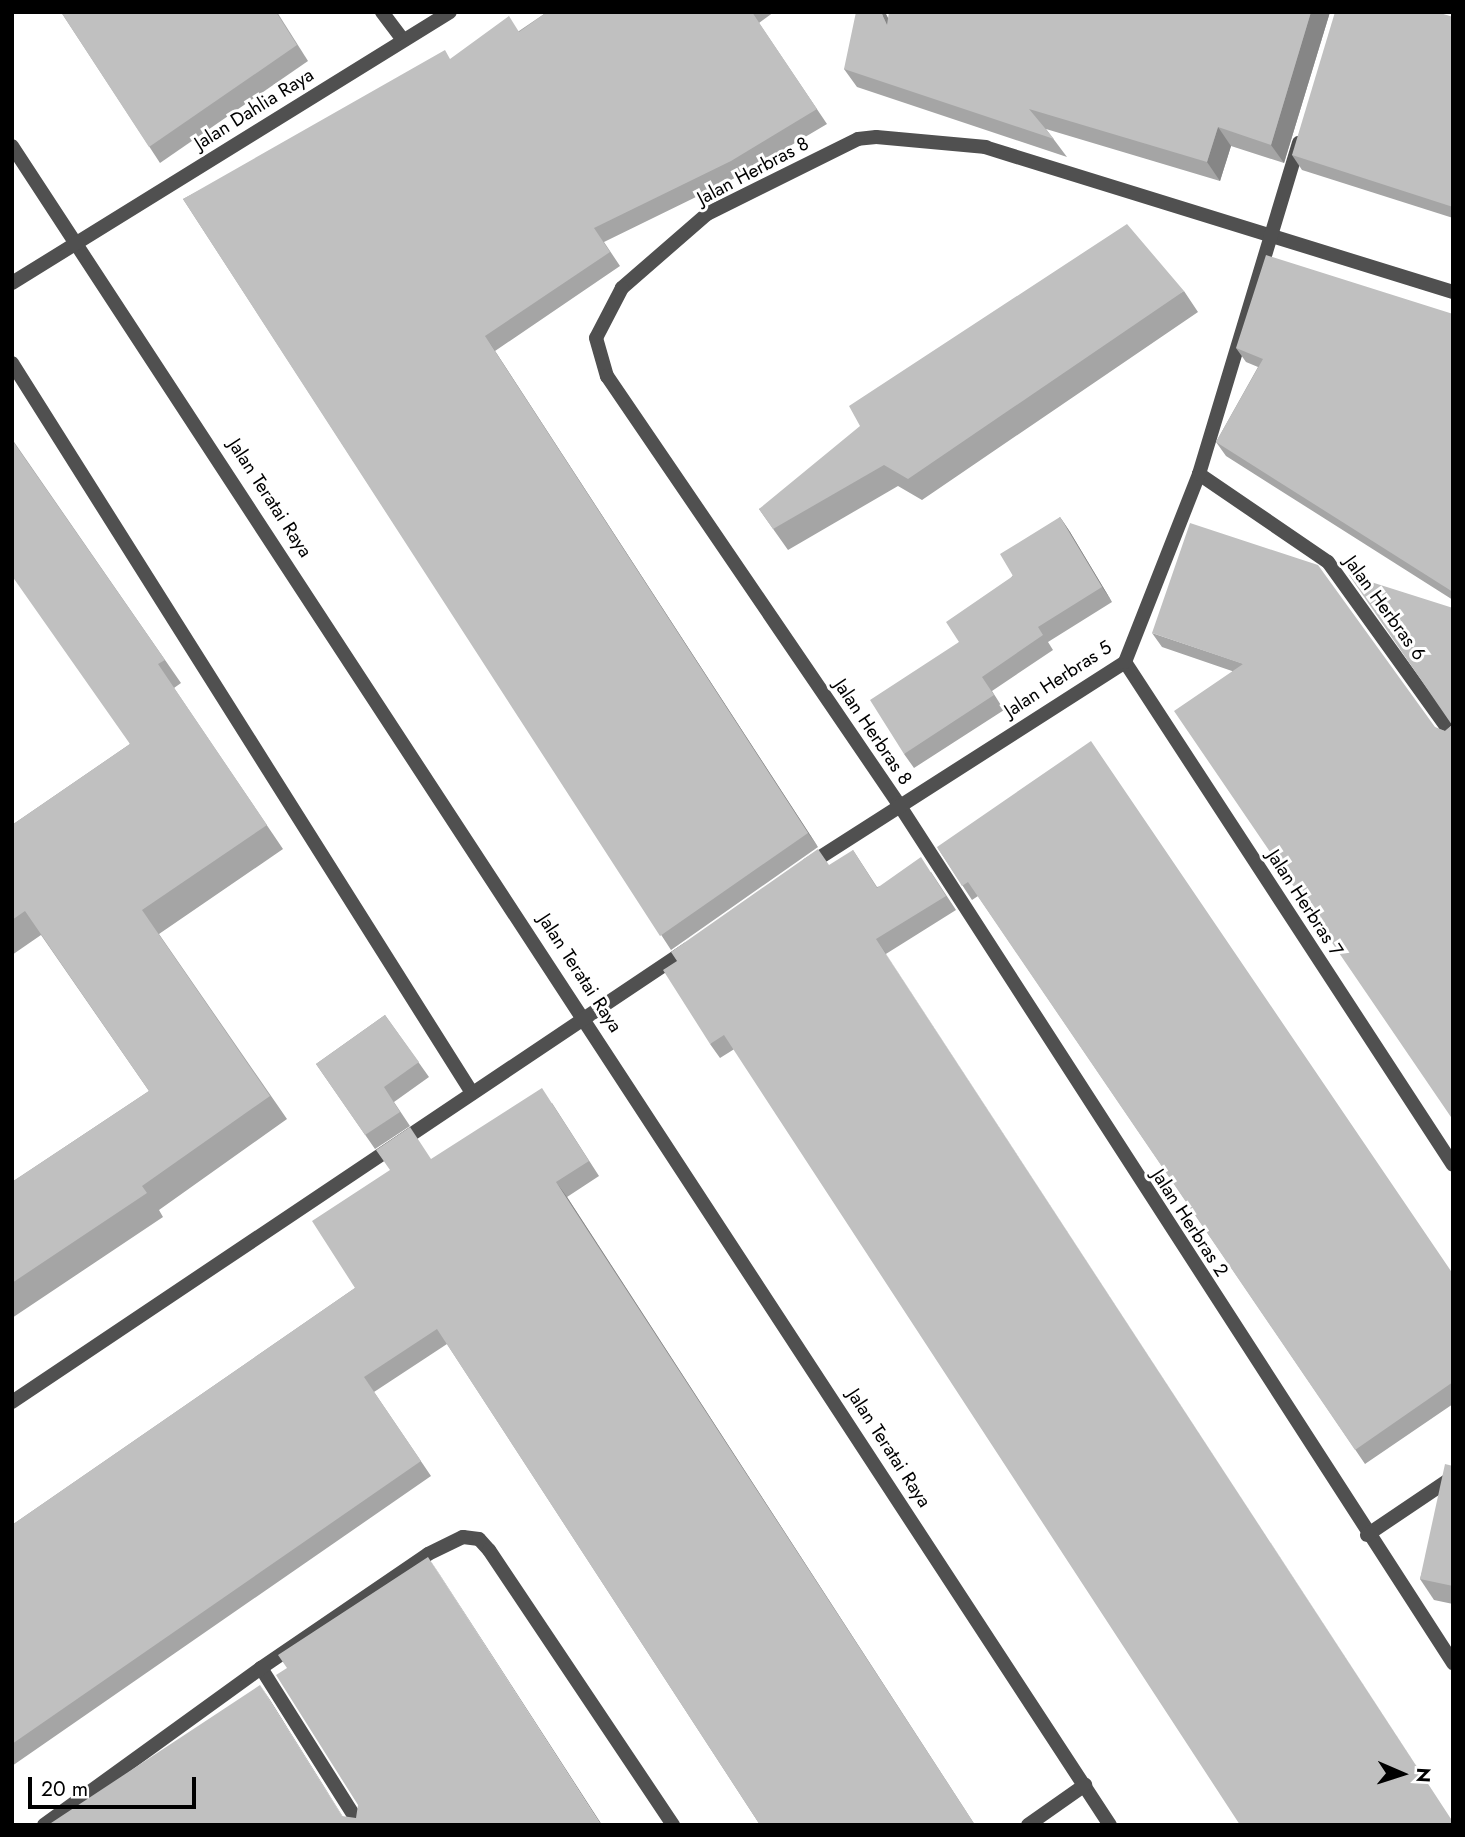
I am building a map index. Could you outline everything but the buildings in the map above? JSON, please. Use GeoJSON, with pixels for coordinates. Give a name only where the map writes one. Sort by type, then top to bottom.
{"type":"FeatureCollection","features":[{"type":"Feature","properties":{"kind":"street"},"geometry":{"type":"LineString","coordinates":[[382,12],[403,40]]}},
{"type":"Feature","properties":{"kind":"street","name":"Jalan Dahlia Raya"},"geometry":{"type":"LineString","coordinates":[[12,283],[450,12]]}},
{"type":"Feature","properties":{"kind":"street","name":"Jalan Herbras 5"},"geometry":{"type":"LineString","coordinates":[[798,872],[898,803],[1125,662],[1199,474],[1303,130]]}},
{"type":"Feature","properties":{"kind":"street","name":"Jalan Herbras 8"},"geometry":{"type":"LineString","coordinates":[[898,803],[607,376],[596,338],[622,288],[708,214],[858,139],[876,136],[986,147],[1270,234]]}},
{"type":"Feature","properties":{"kind":"street","name":"Jalan Teratai Raya"},"geometry":{"type":"LineString","coordinates":[[12,146],[78,240],[1110,1825]]}},
{"type":"Feature","properties":{"kind":"street"},"geometry":{"type":"LineString","coordinates":[[1270,234],[1453,292]]}},
{"type":"Feature","properties":{"kind":"street"},"geometry":{"type":"LineString","coordinates":[[12,363],[472,1093]]}},
{"type":"Feature","properties":{"kind":"street","name":"Jalan Herbras 6"},"geometry":{"type":"LineString","coordinates":[[1199,474],[1328,562],[1453,736]]}},
{"type":"Feature","properties":{"kind":"street","name":"Jalan Herbras 7"},"geometry":{"type":"LineString","coordinates":[[1125,662],[1453,1165]]}},
{"type":"Feature","properties":{"kind":"street","name":"Jalan Herbras 2"},"geometry":{"type":"LineString","coordinates":[[898,803],[1367,1535],[1453,1663]]}},
{"type":"Feature","properties":{"kind":"street"},"geometry":{"type":"LineString","coordinates":[[12,1402],[472,1093],[587,1020],[698,942]]}},
{"type":"Feature","properties":{"kind":"street"},"geometry":{"type":"LineString","coordinates":[[1367,1535],[1453,1477]]}},
{"type":"Feature","properties":{"kind":"street"},"geometry":{"type":"LineString","coordinates":[[54,1822],[261,1668],[447,1542],[479,1539],[673,1825]]}},
{"type":"Feature","properties":{"kind":"street"},"geometry":{"type":"LineString","coordinates":[[261,1668],[360,1825]]}},
{"type":"Feature","properties":{"kind":"street"},"geometry":{"type":"LineString","coordinates":[[1028,1825],[1085,1785]]}}]}
